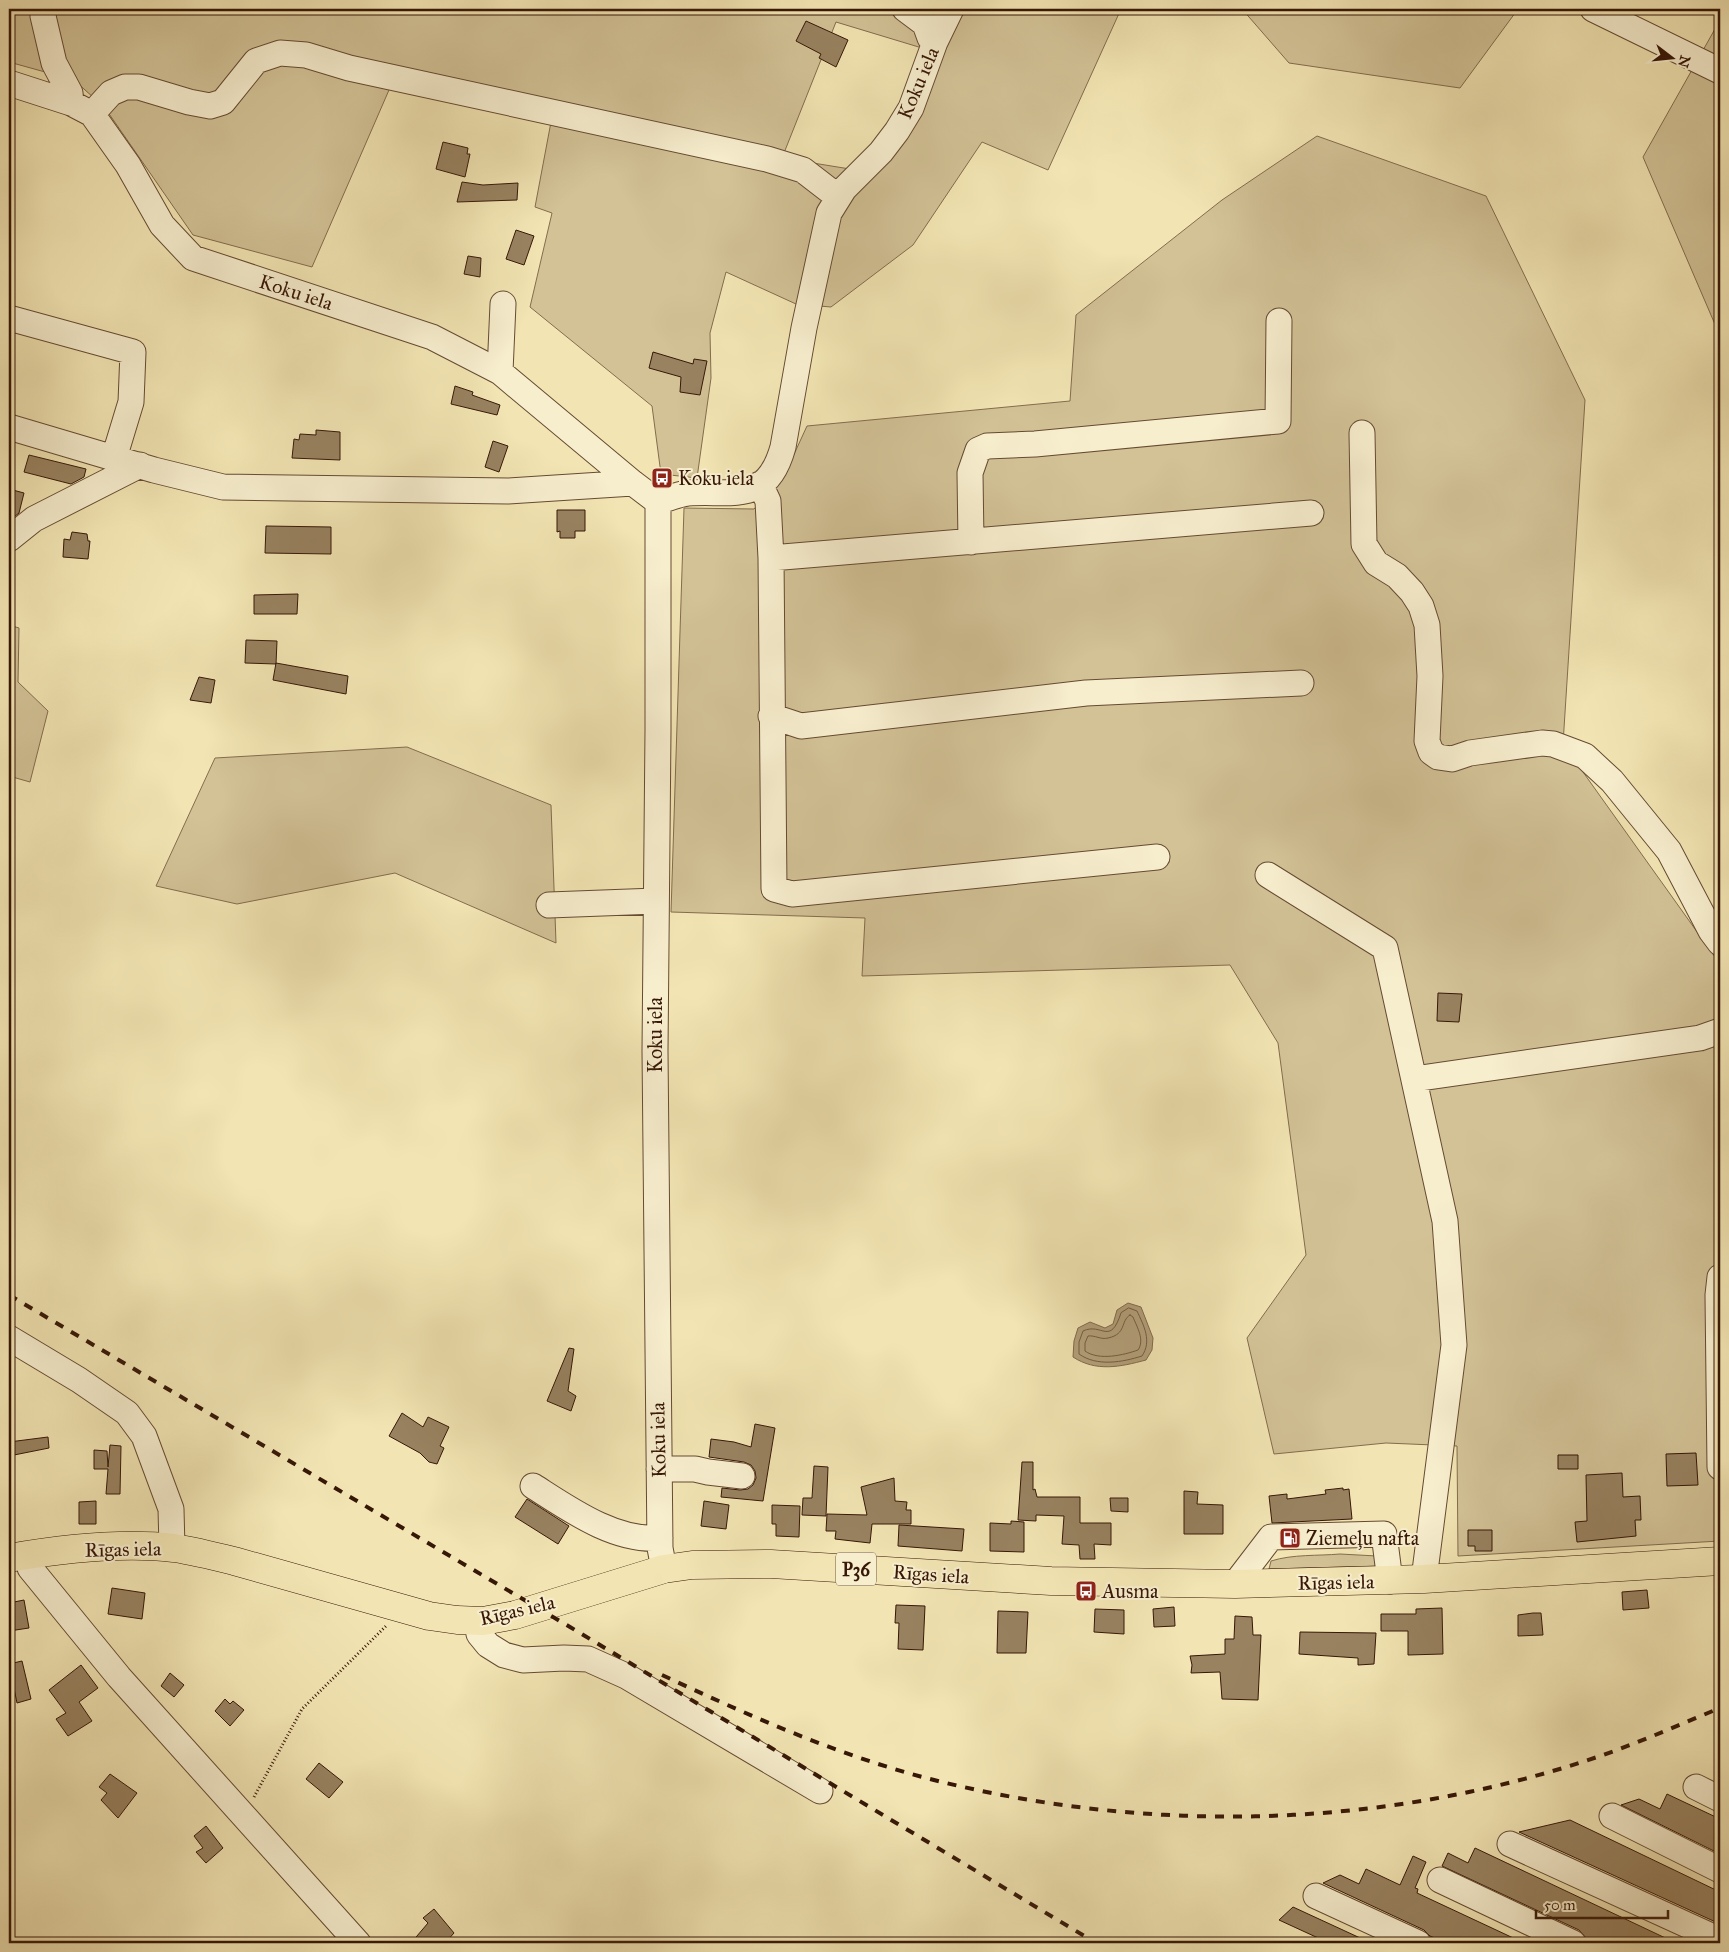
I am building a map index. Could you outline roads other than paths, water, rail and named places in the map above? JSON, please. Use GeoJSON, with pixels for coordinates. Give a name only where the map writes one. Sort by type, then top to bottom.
{"type":"FeatureCollection","features":[{"type":"Feature","properties":{"kind":"main road","name":"Rīgas iela"},"geometry":{"type":"LineString","coordinates":[[18,1557],[105,1546],[172,1548],[216,1556],[403,1609],[457,1620],[477,1621],[515,1615],[664,1569],[692,1564],[771,1564],[1051,1581],[1235,1584],[1424,1580],[1720,1561]]}},
{"type":"Feature","properties":{"kind":"street","name":"Koku iela"},"geometry":{"type":"LineString","coordinates":[[44,9],[43,16],[54,63],[70,93],[128,165],[162,225],[193,258],[432,337],[500,372],[658,502]]}},
{"type":"Feature","properties":{"kind":"street"},"geometry":{"type":"LineString","coordinates":[[905,9],[925,24],[930,38],[935,42]]}},
{"type":"Feature","properties":{"kind":"street","name":"Koku iela"},"geometry":{"type":"LineString","coordinates":[[658,502],[686,493],[736,494],[760,484],[772,475],[783,447],[804,328],[829,213],[838,197],[881,152],[911,108],[935,42],[951,9]]}},
{"type":"Feature","properties":{"kind":"street"},"geometry":{"type":"LineString","coordinates":[[1593,9],[1720,71]]}},
{"type":"Feature","properties":{"kind":"street"},"geometry":{"type":"LineString","coordinates":[[9,83],[81,109],[124,87],[139,87],[189,102],[210,106],[223,102],[256,61],[280,53],[306,55],[349,68],[767,159],[803,170],[838,197]]}},
{"type":"Feature","properties":{"kind":"street"},"geometry":{"type":"LineString","coordinates":[[500,372],[503,304]]}},
{"type":"Feature","properties":{"kind":"street"},"geometry":{"type":"LineString","coordinates":[[9,318],[133,352],[131,402],[114,458]]}},
{"type":"Feature","properties":{"kind":"street"},"geometry":{"type":"LineString","coordinates":[[971,542],[970,473],[978,450],[987,446],[1035,444],[1278,421],[1279,321]]}},
{"type":"Feature","properties":{"kind":"street"},"geometry":{"type":"LineString","coordinates":[[9,427],[140,466],[224,487],[508,491],[633,483]]}},
{"type":"Feature","properties":{"kind":"street"},"geometry":{"type":"LineString","coordinates":[[1362,433],[1364,544],[1376,563],[1397,576],[1412,592],[1421,606],[1427,625],[1430,676],[1427,741],[1431,752],[1438,756],[1452,758],[1470,753],[1542,743],[1553,744],[1585,756],[1612,781],[1670,851],[1710,931],[1720,943]]}},
{"type":"Feature","properties":{"kind":"street"},"geometry":{"type":"LineString","coordinates":[[9,539],[34,519],[140,466]]}},
{"type":"Feature","properties":{"kind":"street"},"geometry":{"type":"LineString","coordinates":[[760,484],[768,501],[771,558],[774,889],[792,894],[1157,857]]}},
{"type":"Feature","properties":{"kind":"street","name":"Koku iela"},"geometry":{"type":"LineString","coordinates":[[658,502],[658,730],[654,1051],[660,1548],[664,1569]]}},
{"type":"Feature","properties":{"kind":"street"},"geometry":{"type":"LineString","coordinates":[[771,558],[1311,513]]}},
{"type":"Feature","properties":{"kind":"street"},"geometry":{"type":"LineString","coordinates":[[771,716],[801,726],[1086,693],[1301,683]]}},
{"type":"Feature","properties":{"kind":"street"},"geometry":{"type":"LineString","coordinates":[[1268,875],[1385,948],[1414,1078],[1445,1221],[1454,1345],[1424,1580]]}},
{"type":"Feature","properties":{"kind":"street"},"geometry":{"type":"LineString","coordinates":[[549,905],[656,901]]}},
{"type":"Feature","properties":{"kind":"street"},"geometry":{"type":"LineString","coordinates":[[1414,1078],[1700,1038],[1720,1031]]}},
{"type":"Feature","properties":{"kind":"street"},"geometry":{"type":"LineString","coordinates":[[1720,1277],[1718,1295],[1720,1467]]}},
{"type":"Feature","properties":{"kind":"street"},"geometry":{"type":"LineString","coordinates":[[9,1338],[80,1380],[127,1413],[144,1436],[138,1451],[171,1509],[172,1548]]}},
{"type":"Feature","properties":{"kind":"street"},"geometry":{"type":"LineString","coordinates":[[659,1469],[689,1468],[742,1476]]}},
{"type":"Feature","properties":{"kind":"street"},"geometry":{"type":"LineString","coordinates":[[533,1486],[577,1514],[601,1526],[646,1539],[660,1538]]}},
{"type":"Feature","properties":{"kind":"street"},"geometry":{"type":"LineString","coordinates":[[1235,1584],[1270,1537],[1384,1534],[1390,1581]]}},
{"type":"Feature","properties":{"kind":"street"},"geometry":{"type":"LineString","coordinates":[[18,1557],[30,1568],[101,1655],[244,1818],[358,1943]]}},
{"type":"Feature","properties":{"kind":"street"},"geometry":{"type":"LineString","coordinates":[[477,1621],[479,1634],[488,1645],[504,1655],[523,1660],[588,1659],[626,1676],[820,1792]]}},
{"type":"Feature","properties":{"kind":"street"},"geometry":{"type":"LineString","coordinates":[[1696,1787],[1720,1799]]}},
{"type":"Feature","properties":{"kind":"street"},"geometry":{"type":"LineString","coordinates":[[1612,1816],[1720,1870]]}},
{"type":"Feature","properties":{"kind":"street"},"geometry":{"type":"LineString","coordinates":[[1510,1844],[1720,1940]]}},
{"type":"Feature","properties":{"kind":"street"},"geometry":{"type":"LineString","coordinates":[[1440,1880],[1573,1943]]}},
{"type":"Feature","properties":{"kind":"street"},"geometry":{"type":"LineString","coordinates":[[1316,1896],[1418,1943]]}},
{"type":"Feature","properties":{"kind":"water"},"geometry":{"type":"Polygon","coordinates":[[[1128,1303],[1141,1307],[1153,1338],[1152,1350],[1146,1360],[1108,1367],[1090,1365],[1073,1357],[1074,1341],[1078,1328],[1090,1322],[1105,1328],[1113,1324],[1117,1310],[1128,1303]]]}},
{"type":"Feature","properties":{"kind":"railway"},"geometry":{"type":"LineString","coordinates":[[9,1295],[570,1627],[1096,1943]]}},
{"type":"Feature","properties":{"kind":"railway"},"geometry":{"type":"LineString","coordinates":[[662,1675],[795,1734],[864,1759],[934,1780],[1017,1798],[1101,1810],[1185,1816],[1270,1816],[1355,1810],[1439,1798],[1522,1780],[1603,1755],[1720,1708]]}},
{"type":"Feature","properties":{"kind":"place","name":"Koku iela"},"geometry":{"type":"Point","coordinates":[662,478]}},
{"type":"Feature","properties":{"kind":"place","name":"Ziemeļu nafta"},"geometry":{"type":"Point","coordinates":[1290,1538]}},
{"type":"Feature","properties":{"kind":"place","name":"Ausma"},"geometry":{"type":"Point","coordinates":[1086,1591]}}]}
